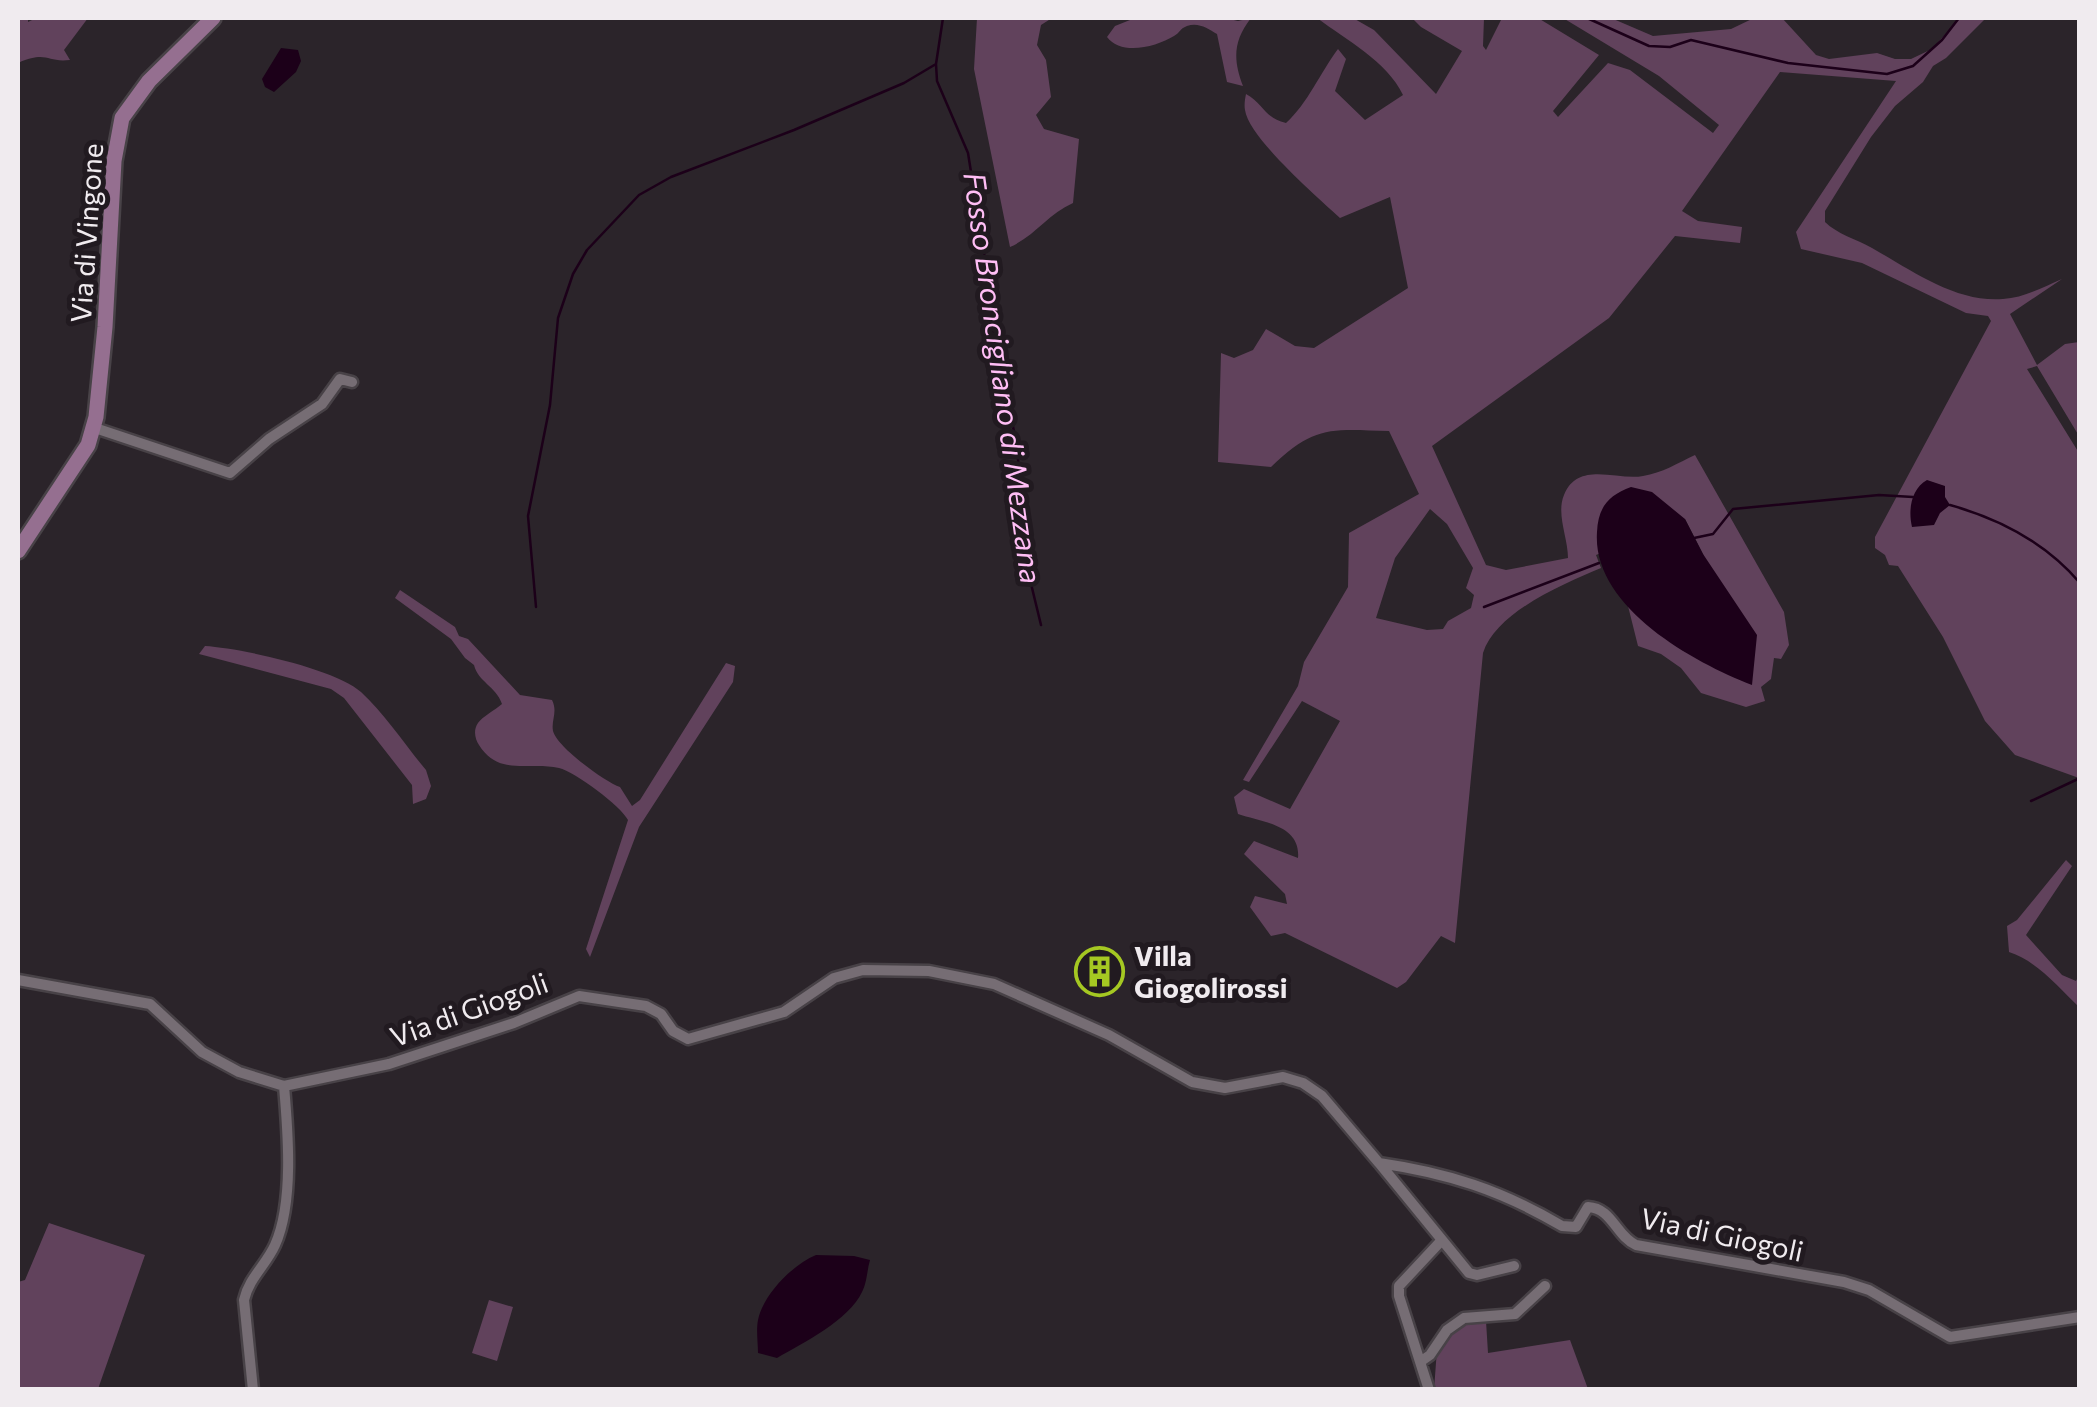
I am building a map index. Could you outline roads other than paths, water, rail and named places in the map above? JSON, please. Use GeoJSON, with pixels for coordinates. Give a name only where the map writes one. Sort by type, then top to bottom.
{"type":"FeatureCollection","features":[{"type":"Feature","properties":{"kind":"street","name":"Via di Vingone"},"geometry":{"type":"LineString","coordinates":[[18,551],[88,445],[95,428],[114,161],[122,118],[148,80],[213,18]]}},
{"type":"Feature","properties":{"kind":"street"},"geometry":{"type":"LineString","coordinates":[[95,428],[230,473],[268,439],[322,404],[340,379],[352,382]]}},
{"type":"Feature","properties":{"kind":"street","name":"Via di Giogoli"},"geometry":{"type":"LineString","coordinates":[[18,980],[150,1004],[202,1052],[239,1072],[284,1086],[389,1064],[514,1022],[572,996],[646,1006],[661,1014],[684,1038],[692,1039],[784,1012],[834,978],[864,970],[928,970],[994,984],[1110,1034],[1192,1082],[1225,1088],[1284,1077],[1303,1083],[1322,1096],[1379,1163],[1432,1171],[1479,1184],[1570,1228],[1576,1227],[1588,1207],[1596,1207],[1606,1213],[1624,1240],[1636,1245],[1844,1282],[1869,1290],[1950,1337],[2080,1317]]}},
{"type":"Feature","properties":{"kind":"street"},"geometry":{"type":"LineString","coordinates":[[253,1390],[244,1300],[246,1289],[273,1249],[278,1234],[290,1152],[284,1086]]}},
{"type":"Feature","properties":{"kind":"street"},"geometry":{"type":"LineString","coordinates":[[1379,1163],[1469,1274],[1514,1266]]}},
{"type":"Feature","properties":{"kind":"street"},"geometry":{"type":"LineString","coordinates":[[1429,1390],[1399,1286],[1442,1241]]}},
{"type":"Feature","properties":{"kind":"street"},"geometry":{"type":"LineString","coordinates":[[1420,1362],[1430,1355],[1447,1330],[1464,1318],[1515,1314],[1545,1286]]}},
{"type":"Feature","properties":{"kind":"waterway","name":"Fosso Broncigliano di Mezzana"},"geometry":{"type":"LineString","coordinates":[[943,18],[937,81],[968,153],[988,279],[991,326],[1017,445],[1025,559],[1041,625]]}},
{"type":"Feature","properties":{"kind":"waterway","name":"Fosso Broncigliano di Mezzana"},"geometry":{"type":"LineString","coordinates":[[1587,18],[1649,46],[1670,47],[1691,40],[1788,63],[1887,74],[1913,66],[1959,18]]}},
{"type":"Feature","properties":{"kind":"waterway"},"geometry":{"type":"LineString","coordinates":[[536,607],[528,516],[550,405],[558,318],[573,274],[587,250],[639,195],[671,177],[794,130],[904,83],[936,64]]}},
{"type":"Feature","properties":{"kind":"waterway"},"geometry":{"type":"LineString","coordinates":[[1694,538],[1713,534],[1733,509],[1879,495],[1913,497]]}},
{"type":"Feature","properties":{"kind":"waterway"},"geometry":{"type":"LineString","coordinates":[[1950,505],[2021,534],[2080,583]]}},
{"type":"Feature","properties":{"kind":"waterway"},"geometry":{"type":"LineString","coordinates":[[1484,607],[1599,563]]}},
{"type":"Feature","properties":{"kind":"waterway"},"geometry":{"type":"LineString","coordinates":[[2031,801],[2080,778]]}},
{"type":"Feature","properties":{"kind":"place","name":"Villa Giogolirossi"},"geometry":{"type":"Point","coordinates":[1099,972]}}]}
